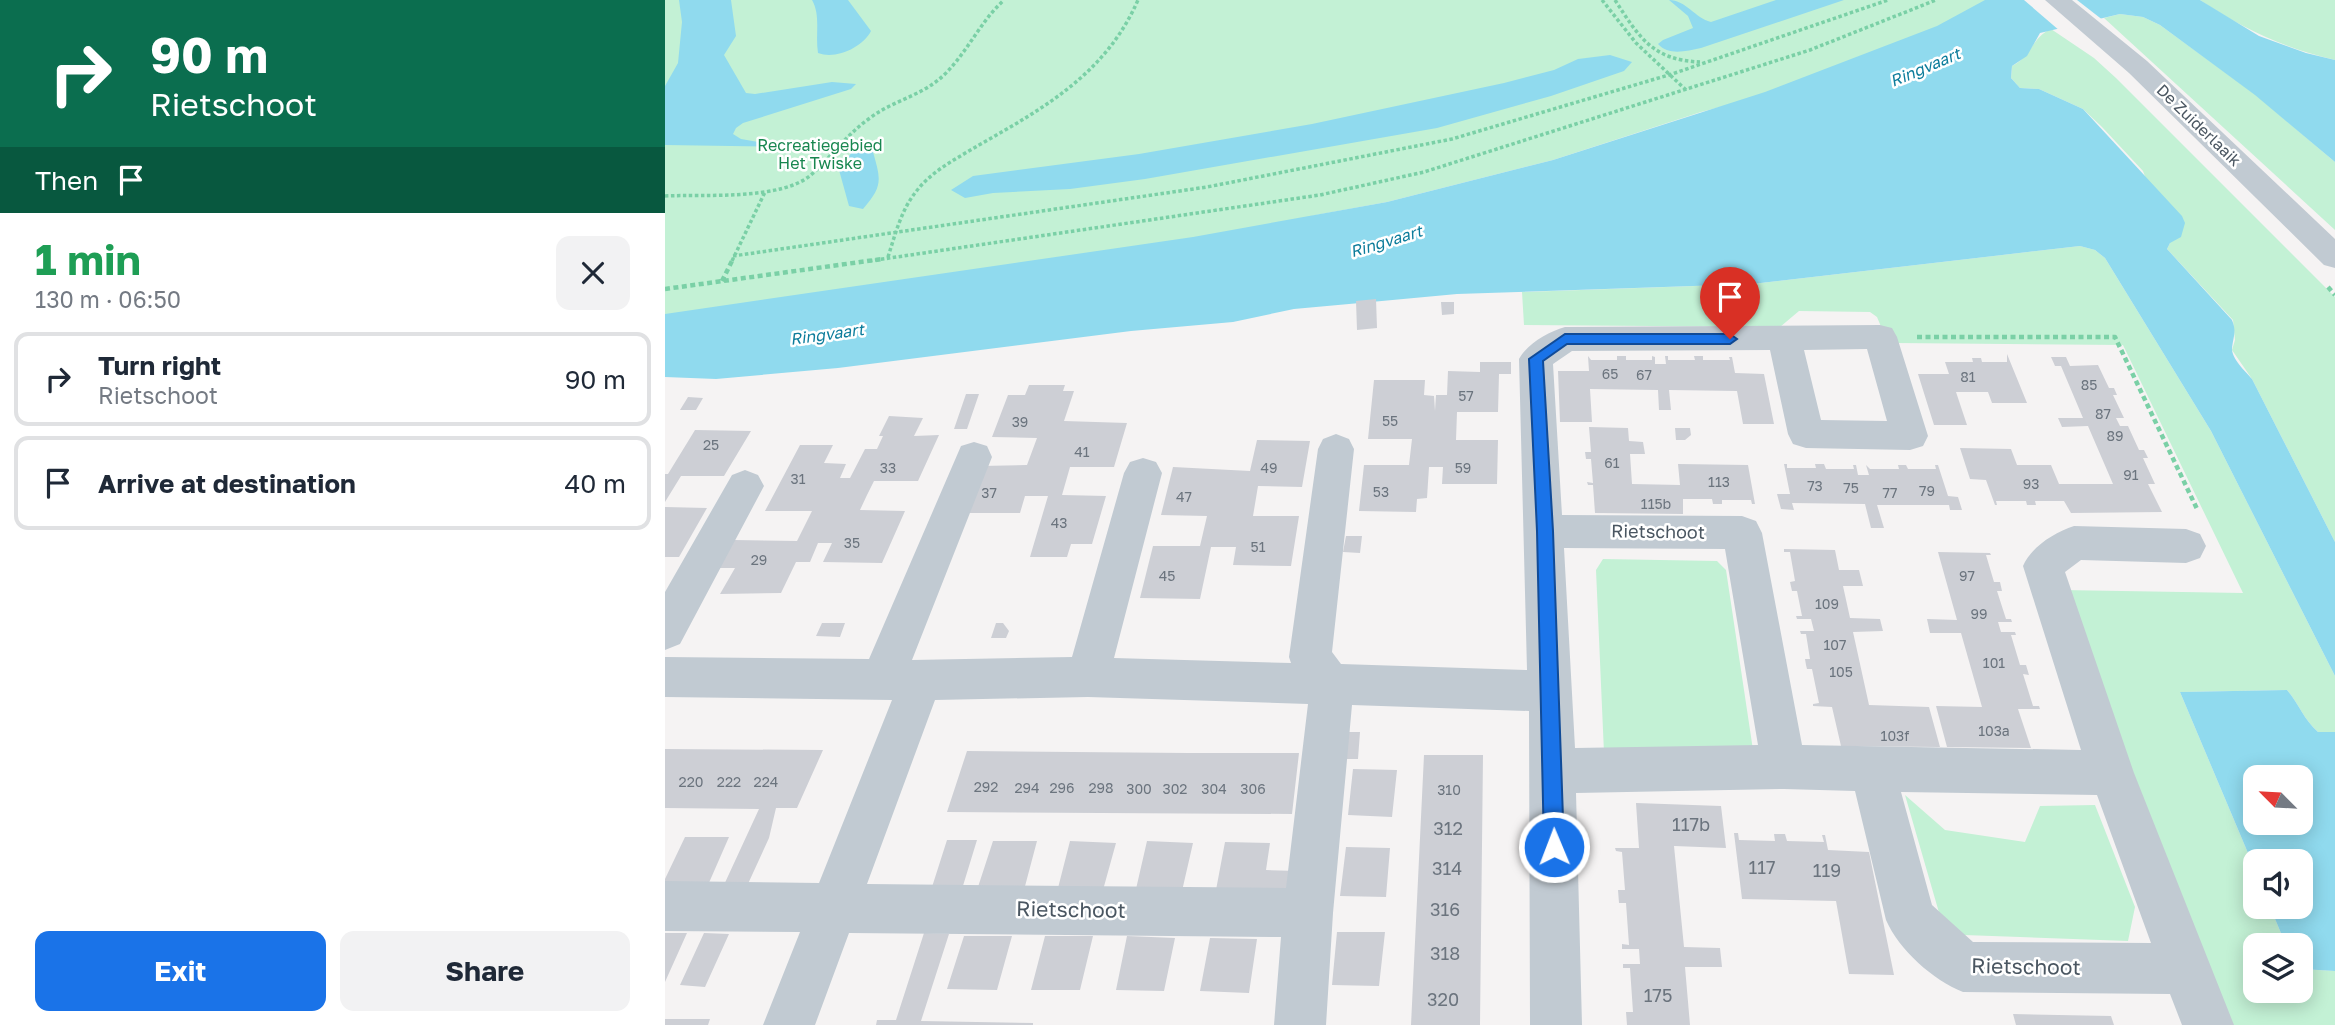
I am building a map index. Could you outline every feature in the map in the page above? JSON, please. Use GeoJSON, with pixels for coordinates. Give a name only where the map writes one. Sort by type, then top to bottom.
{"type":"FeatureCollection","features":[{"type":"Feature","properties":{"kind":"street","name":"De Zuiderlaaik"},"geometry":{"type":"LineString","coordinates":[[2057,0],[2192,118],[2335,257]]}},
{"type":"Feature","properties":{"kind":"street"},"geometry":{"type":"LineString","coordinates":[[1556,1025],[1553,771],[1536,359],[1565,339],[1880,337],[1910,436],[1806,434],[1784,339]]}},
{"type":"Feature","properties":{"kind":"street"},"geometry":{"type":"LineString","coordinates":[[1300,1025],[1308,913],[1332,687],[1310,657],[1336,449]]}},
{"type":"Feature","properties":{"kind":"street"},"geometry":{"type":"LineString","coordinates":[[789,1025],[835,906],[902,679],[974,457]]}},
{"type":"Feature","properties":{"kind":"street"},"geometry":{"type":"LineString","coordinates":[[1089,677],[1143,473]]}},
{"type":"Feature","properties":{"kind":"street"},"geometry":{"type":"LineString","coordinates":[[665,631],[745,486]]}},
{"type":"Feature","properties":{"kind":"street","name":"Rietschoot"},"geometry":{"type":"LineString","coordinates":[[1545,531],[1742,533],[1784,767]]}},
{"type":"Feature","properties":{"kind":"street"},"geometry":{"type":"LineString","coordinates":[[2186,546],[2074,543],[2043,566],[2111,772],[2188,969],[2207,1025]]}},
{"type":"Feature","properties":{"kind":"street"},"geometry":{"type":"LineString","coordinates":[[665,677],[1089,677],[1332,687],[1548,691]]}},
{"type":"Feature","properties":{"kind":"street"},"geometry":{"type":"LineString","coordinates":[[1553,771],[1784,767],[2111,772]]}},
{"type":"Feature","properties":{"kind":"street","name":"Rietschoot"},"geometry":{"type":"LineString","coordinates":[[1872,769],[1912,920],[1963,967],[2188,969]]}},
{"type":"Feature","properties":{"kind":"street","name":"Rietschoot"},"geometry":{"type":"LineString","coordinates":[[665,906],[1308,913]]}},
{"type":"Feature","properties":{"kind":"path"},"geometry":{"type":"LineString","coordinates":[[665,196],[765,192],[798,183],[811,175],[841,141],[872,116],[922,93],[948,71],[988,15],[1004,0]]}},
{"type":"Feature","properties":{"kind":"path"},"geometry":{"type":"LineString","coordinates":[[888,257],[906,204],[921,185],[945,164],[1052,101],[1103,60],[1131,22],[1138,0]]}},
{"type":"Feature","properties":{"kind":"path"},"geometry":{"type":"LineString","coordinates":[[1602,0],[1630,38],[1650,58],[1672,74],[1686,90]]}},
{"type":"Feature","properties":{"kind":"path"},"geometry":{"type":"LineString","coordinates":[[1615,0],[1643,40],[1664,58],[1685,63],[1708,62]]}},
{"type":"Feature","properties":{"kind":"path"},"geometry":{"type":"LineString","coordinates":[[733,256],[1207,187],[1453,139],[1672,74],[1888,0]]}},
{"type":"Feature","properties":{"kind":"path"},"geometry":{"type":"LineString","coordinates":[[665,289],[1112,228],[1319,195],[1424,172],[1809,50],[1935,0]]}},
{"type":"Feature","properties":{"kind":"path"},"geometry":{"type":"LineString","coordinates":[[722,281],[765,192]]}},
{"type":"Feature","properties":{"kind":"path"},"geometry":{"type":"LineString","coordinates":[[1880,337],[2115,337],[2214,546],[2186,546]]}},
{"type":"Feature","properties":{"kind":"green space","name":"Recreatiegebied Het Twiske"},"geometry":{"type":"Polygon","coordinates":[[[665,0],[2014,0],[1879,65],[1701,112],[1553,160],[1387,202],[1316,215],[1138,262],[665,335],[665,0]]]}},
{"type":"Feature","properties":{"kind":"green space"},"geometry":{"type":"Polygon","coordinates":[[[2200,0],[2335,0],[2335,60],[2298,50],[2265,36],[2200,0]]]}},
{"type":"Feature","properties":{"kind":"green space"},"geometry":{"type":"Polygon","coordinates":[[[2120,14],[2143,17],[2160,25],[2256,95],[2335,162],[2335,230],[2104,18],[2120,14]]]}},
{"type":"Feature","properties":{"kind":"green space"},"geometry":{"type":"Polygon","coordinates":[[[2051,29],[2094,58],[2116,78],[2335,297],[2335,542],[2252,379],[2232,350],[2235,340],[2233,320],[2167,249],[2170,243],[2143,171],[2083,109],[2039,89],[2020,88],[2011,78],[2012,66],[2051,29]]]}},
{"type":"Feature","properties":{"kind":"green space"},"geometry":{"type":"Polygon","coordinates":[[[2080,246],[2095,250],[2105,258],[2211,431],[2335,676],[2335,732],[2318,732],[2287,690],[2180,692],[2246,849],[2243,849],[2243,919],[2275,919],[2281,933],[2243,933],[2243,1003],[2313,1003],[2313,970],[2335,971],[2335,1025],[2229,1025],[2061,590],[2243,593],[2123,345],[1895,343],[1887,341],[1877,317],[1870,312],[1799,311],[1780,327],[1524,325],[1522,292],[1752,284],[2080,246]]]}},
{"type":"Feature","properties":{"kind":"green space"},"geometry":{"type":"Polygon","coordinates":[[[1603,559],[1717,561],[1726,570],[1753,750],[1604,753],[1596,570],[1603,559]]]}},
{"type":"Feature","properties":{"kind":"green space"},"geometry":{"type":"Polygon","coordinates":[[[1905,795],[1945,830],[2025,842],[2040,806],[2095,805],[2135,907],[2128,941],[1964,935],[1940,916],[1905,795]]]}},
{"type":"Feature","properties":{"kind":"water"},"geometry":{"type":"Polygon","coordinates":[[[679,0],[731,0],[736,36],[724,55],[746,93],[755,94],[832,82],[856,84],[851,89],[743,123],[733,134],[741,139],[788,147],[665,145],[665,86],[678,63],[682,22],[679,0]]]}},
{"type":"Feature","properties":{"kind":"water"},"geometry":{"type":"Polygon","coordinates":[[[812,0],[848,0],[871,31],[862,42],[848,51],[833,55],[818,53],[817,19],[812,0]]]}},
{"type":"Feature","properties":{"kind":"water"},"geometry":{"type":"Polygon","coordinates":[[[1669,0],[1680,3],[1711,22],[1776,0],[1844,0],[1701,48],[1678,52],[1662,48],[1658,44],[1693,28],[1688,16],[1669,0]]]}},
{"type":"Feature","properties":{"kind":"water","name":"Ringvaart"},"geometry":{"type":"Polygon","coordinates":[[[1985,0],[2200,0],[2259,36],[2335,60],[2335,162],[2255,95],[2160,25],[2143,17],[2120,14],[2040,33],[2027,56],[2012,66],[2011,78],[2020,88],[2039,89],[2083,109],[2182,216],[2185,223],[2181,237],[2170,243],[2167,249],[2232,320],[2234,357],[2252,379],[2335,542],[2335,676],[2211,431],[2105,258],[2095,250],[2080,246],[1752,284],[1457,294],[1294,309],[1233,322],[1131,331],[838,368],[716,379],[665,377],[665,314],[1193,237],[1387,202],[1553,160],[1765,92],[1937,26],[1985,0]]]}},
{"type":"Feature","properties":{"kind":"water"},"geometry":{"type":"Polygon","coordinates":[[[1610,55],[1632,62],[1624,71],[1551,96],[1437,128],[1145,179],[1070,189],[993,193],[965,198],[951,190],[973,176],[1139,154],[1312,124],[1504,83],[1554,70],[1578,59],[1610,55]]]}},
{"type":"Feature","properties":{"kind":"water"},"geometry":{"type":"Polygon","coordinates":[[[862,148],[873,152],[879,176],[877,188],[863,209],[849,206],[839,170],[852,152],[862,148]]]}},
{"type":"Feature","properties":{"kind":"water"},"geometry":{"type":"Polygon","coordinates":[[[2287,690],[2318,732],[2335,732],[2335,971],[2313,970],[2313,933],[2281,933],[2275,919],[2313,919],[2313,849],[2246,849],[2180,692],[2287,690]]]}},
{"type":"Feature","properties":{"kind":"pier"},"geometry":{"type":"Polygon","coordinates":[[[2024,0],[2077,0],[2104,21],[2060,31],[2024,0]]]}},
{"type":"Feature","properties":{"kind":"building"},"geometry":{"type":"Polygon","coordinates":[[[1376,299],[1377,328],[1357,330],[1356,301],[1376,299]]]}},
{"type":"Feature","properties":{"kind":"building"},"geometry":{"type":"Polygon","coordinates":[[[1441,302],[1454,302],[1454,314],[1442,315],[1441,302]]]}},
{"type":"Feature","properties":{"kind":"building"},"geometry":{"type":"Polygon","coordinates":[[[2007,354],[2027,403],[1992,403],[1988,392],[1956,392],[1967,425],[1934,425],[1918,374],[1949,374],[1945,362],[1973,362],[1972,358],[1981,358],[1982,362],[2007,362],[2007,354]]]}},
{"type":"Feature","properties":{"kind":"building"},"geometry":{"type":"Polygon","coordinates":[[[1588,356],[1591,360],[1617,360],[1617,356],[1626,356],[1626,360],[1652,360],[1652,356],[1655,357],[1655,364],[1666,364],[1665,356],[1668,356],[1668,360],[1695,360],[1694,356],[1703,356],[1703,360],[1730,360],[1729,357],[1732,357],[1735,373],[1764,374],[1774,424],[1743,424],[1737,391],[1669,390],[1671,410],[1659,410],[1658,390],[1590,389],[1592,422],[1560,422],[1558,371],[1589,371],[1588,356]]]}},
{"type":"Feature","properties":{"kind":"building"},"geometry":{"type":"Polygon","coordinates":[[[2051,357],[2066,357],[2070,366],[2098,365],[2109,388],[2114,388],[2117,395],[2113,395],[2124,418],[2116,418],[2120,426],[2128,426],[2139,450],[2144,450],[2148,458],[2143,458],[2155,484],[2148,484],[2162,512],[2071,513],[2064,501],[2035,501],[2036,505],[2027,505],[2026,501],[1996,501],[1995,505],[1986,480],[1970,479],[1960,448],[2011,449],[2017,465],[2051,465],[2059,484],[2113,484],[2088,426],[2062,427],[2058,418],[2083,418],[2061,366],[2055,366],[2051,357]]]}},
{"type":"Feature","properties":{"kind":"building"},"geometry":{"type":"Polygon","coordinates":[[[1480,362],[1511,362],[1511,374],[1499,374],[1498,412],[1457,412],[1456,440],[1498,440],[1497,484],[1442,484],[1443,467],[1429,467],[1427,498],[1417,499],[1416,512],[1359,511],[1364,465],[1409,465],[1412,439],[1368,439],[1374,380],[1425,380],[1424,395],[1434,396],[1435,411],[1436,395],[1447,395],[1448,371],[1480,372],[1480,362]]]}},
{"type":"Feature","properties":{"kind":"building"},"geometry":{"type":"Polygon","coordinates":[[[1029,385],[1065,385],[1063,391],[1074,391],[1064,421],[1127,423],[1114,467],[1070,467],[1062,495],[1106,496],[1092,544],[1071,544],[1067,557],[1030,557],[1048,496],[1025,496],[1020,513],[963,513],[981,466],[1027,465],[1037,438],[992,437],[1008,395],[1025,395],[1029,385]]]}},
{"type":"Feature","properties":{"kind":"building"},"geometry":{"type":"Polygon","coordinates":[[[966,394],[979,394],[967,429],[954,429],[966,394]]]}},
{"type":"Feature","properties":{"kind":"building"},"geometry":{"type":"Polygon","coordinates":[[[688,397],[703,398],[696,410],[680,410],[688,397]]]}},
{"type":"Feature","properties":{"kind":"building"},"geometry":{"type":"Polygon","coordinates":[[[889,416],[923,418],[914,436],[939,435],[918,481],[874,481],[860,510],[905,511],[882,563],[823,562],[832,543],[818,543],[810,562],[796,562],[781,593],[720,594],[735,568],[719,568],[734,540],[797,541],[812,511],[765,511],[800,445],[833,445],[824,463],[846,464],[840,478],[850,478],[865,449],[877,449],[883,436],[879,436],[889,416]]]}},
{"type":"Feature","properties":{"kind":"building"},"geometry":{"type":"Polygon","coordinates":[[[1589,427],[1628,428],[1629,441],[1643,442],[1645,454],[1630,454],[1632,484],[1680,485],[1678,464],[1748,465],[1755,504],[1752,504],[1751,500],[1722,500],[1722,504],[1713,504],[1712,499],[1683,499],[1683,514],[1595,513],[1593,485],[1588,485],[1587,482],[1593,483],[1591,459],[1586,459],[1585,452],[1591,452],[1589,427]]]}},
{"type":"Feature","properties":{"kind":"building"},"geometry":{"type":"Polygon","coordinates":[[[1675,428],[1690,428],[1691,435],[1685,440],[1676,440],[1675,428]]]}},
{"type":"Feature","properties":{"kind":"building"},"geometry":{"type":"Polygon","coordinates":[[[695,430],[751,431],[724,476],[681,476],[665,502],[665,474],[668,474],[695,430]]]}},
{"type":"Feature","properties":{"kind":"building"},"geometry":{"type":"Polygon","coordinates":[[[1257,440],[1310,441],[1302,487],[1258,486],[1253,516],[1299,516],[1291,566],[1233,565],[1236,547],[1211,547],[1200,599],[1140,598],[1153,546],[1200,546],[1207,516],[1161,515],[1173,467],[1250,471],[1257,440]]]}},
{"type":"Feature","properties":{"kind":"building"},"geometry":{"type":"Polygon","coordinates":[[[1784,464],[1787,464],[1787,468],[1816,468],[1815,464],[1824,464],[1826,469],[1854,469],[1853,465],[1856,465],[1858,475],[1869,475],[1866,465],[1870,469],[1899,469],[1898,465],[1906,465],[1908,469],[1936,469],[1935,465],[1938,465],[1948,496],[1958,497],[1962,510],[1950,510],[1949,505],[1877,505],[1884,528],[1871,528],[1865,504],[1792,503],[1794,510],[1781,509],[1777,494],[1790,494],[1784,464]]]}},
{"type":"Feature","properties":{"kind":"building"},"geometry":{"type":"Polygon","coordinates":[[[665,507],[707,508],[679,557],[665,557],[665,507]]]}},
{"type":"Feature","properties":{"kind":"building"},"geometry":{"type":"Polygon","coordinates":[[[1346,536],[1362,536],[1360,553],[1343,552],[1346,536]]]}},
{"type":"Feature","properties":{"kind":"building"},"geometry":{"type":"Polygon","coordinates":[[[1784,549],[1835,550],[1839,570],[1859,570],[1863,586],[1843,586],[1850,618],[1880,619],[1883,631],[1853,632],[1869,705],[1929,707],[1940,747],[1841,746],[1832,707],[1813,706],[1819,703],[1812,669],[1807,669],[1806,665],[1805,659],[1810,659],[1806,634],[1801,634],[1800,631],[1814,631],[1811,619],[1797,619],[1796,616],[1802,616],[1797,591],[1792,591],[1790,582],[1795,581],[1790,552],[1784,552],[1784,549]]]}},
{"type":"Feature","properties":{"kind":"building"},"geometry":{"type":"Polygon","coordinates":[[[1938,552],[1991,555],[1986,555],[1994,582],[2000,582],[2002,591],[1997,591],[2006,619],[2011,619],[2012,622],[1998,622],[2001,632],[2015,632],[2016,635],[2011,635],[2020,665],[2026,665],[2029,675],[2023,674],[2033,706],[2039,706],[2040,709],[2018,709],[2031,748],[1947,747],[1936,706],[1982,707],[1961,633],[1930,633],[1927,619],[1957,620],[1938,552]]]}},
{"type":"Feature","properties":{"kind":"building"},"geometry":{"type":"Polygon","coordinates":[[[822,623],[845,623],[840,637],[816,636],[822,623]]]}},
{"type":"Feature","properties":{"kind":"building"},"geometry":{"type":"Polygon","coordinates":[[[996,623],[1003,623],[1009,631],[1006,638],[991,638],[996,623]]]}},
{"type":"Feature","properties":{"kind":"building"},"geometry":{"type":"Polygon","coordinates":[[[1337,732],[1360,732],[1358,759],[1333,759],[1337,732]]]}},
{"type":"Feature","properties":{"kind":"building"},"geometry":{"type":"Polygon","coordinates":[[[665,749],[823,750],[797,808],[776,808],[769,838],[747,886],[723,887],[759,809],[665,808],[665,749]]]}},
{"type":"Feature","properties":{"kind":"building"},"geometry":{"type":"Polygon","coordinates":[[[967,751],[1299,753],[1292,814],[947,812],[967,751]]]}},
{"type":"Feature","properties":{"kind":"building"},"geometry":{"type":"Polygon","coordinates":[[[1424,755],[1483,755],[1480,1025],[1411,1025],[1424,755]]]}},
{"type":"Feature","properties":{"kind":"building"},"geometry":{"type":"Polygon","coordinates":[[[1353,769],[1397,770],[1392,817],[1348,815],[1353,769]]]}},
{"type":"Feature","properties":{"kind":"building"},"geometry":{"type":"Polygon","coordinates":[[[1636,803],[1721,806],[1726,848],[1674,846],[1684,947],[1720,948],[1722,967],[1685,967],[1690,1025],[1627,1025],[1626,1012],[1633,1012],[1630,968],[1623,968],[1623,964],[1640,964],[1639,949],[1622,949],[1622,944],[1629,945],[1626,903],[1619,903],[1618,890],[1625,890],[1622,852],[1616,851],[1615,848],[1639,848],[1636,803]]]}},
{"type":"Feature","properties":{"kind":"building"},"geometry":{"type":"Polygon","coordinates":[[[1734,833],[1738,833],[1739,840],[1775,841],[1774,834],[1785,834],[1787,841],[1824,842],[1822,835],[1825,835],[1828,850],[1869,852],[1894,975],[1849,974],[1836,901],[1742,899],[1734,833]]]}},
{"type":"Feature","properties":{"kind":"building"},"geometry":{"type":"Polygon","coordinates":[[[685,837],[729,837],[708,885],[665,885],[665,879],[685,837]]]}},
{"type":"Feature","properties":{"kind":"building"},"geometry":{"type":"Polygon","coordinates":[[[947,840],[977,840],[962,889],[932,887],[947,840]]]}},
{"type":"Feature","properties":{"kind":"building"},"geometry":{"type":"Polygon","coordinates":[[[993,841],[1037,841],[1024,890],[978,887],[993,841]]]}},
{"type":"Feature","properties":{"kind":"building"},"geometry":{"type":"Polygon","coordinates":[[[1070,841],[1116,843],[1103,890],[1058,888],[1070,841]]]}},
{"type":"Feature","properties":{"kind":"building"},"geometry":{"type":"Polygon","coordinates":[[[1147,841],[1193,843],[1182,891],[1136,889],[1147,841]]]}},
{"type":"Feature","properties":{"kind":"building"},"geometry":{"type":"Polygon","coordinates":[[[1225,842],[1270,843],[1266,870],[1298,871],[1296,888],[1264,888],[1263,892],[1216,890],[1225,842]]]}},
{"type":"Feature","properties":{"kind":"building"},"geometry":{"type":"Polygon","coordinates":[[[1346,847],[1390,848],[1386,897],[1340,896],[1346,847]]]}},
{"type":"Feature","properties":{"kind":"building"},"geometry":{"type":"Polygon","coordinates":[[[1337,932],[1385,932],[1379,986],[1332,985],[1337,932]]]}},
{"type":"Feature","properties":{"kind":"building"},"geometry":{"type":"Polygon","coordinates":[[[665,933],[687,933],[665,982],[665,933]]]}},
{"type":"Feature","properties":{"kind":"building"},"geometry":{"type":"Polygon","coordinates":[[[704,933],[729,934],[705,987],[680,985],[704,933]]]}},
{"type":"Feature","properties":{"kind":"building"},"geometry":{"type":"Polygon","coordinates":[[[924,933],[949,934],[921,1021],[1033,1025],[876,1025],[877,1020],[896,1020],[924,933]]]}},
{"type":"Feature","properties":{"kind":"building"},"geometry":{"type":"Polygon","coordinates":[[[964,936],[1012,936],[997,990],[947,989],[964,936]]]}},
{"type":"Feature","properties":{"kind":"building"},"geometry":{"type":"Polygon","coordinates":[[[1045,936],[1093,936],[1080,990],[1031,990],[1045,936]]]}},
{"type":"Feature","properties":{"kind":"building"},"geometry":{"type":"Polygon","coordinates":[[[1127,936],[1175,938],[1164,991],[1116,990],[1127,936]]]}},
{"type":"Feature","properties":{"kind":"building"},"geometry":{"type":"Polygon","coordinates":[[[1210,938],[1257,939],[1249,993],[1200,991],[1210,938]]]}},
{"type":"Feature","properties":{"kind":"building"},"geometry":{"type":"Polygon","coordinates":[[[2013,1014],[2111,1016],[2114,1025],[2016,1025],[2013,1014]]]}},
{"type":"Feature","properties":{"kind":"building"},"geometry":{"type":"Polygon","coordinates":[[[665,1019],[710,1019],[708,1025],[665,1025],[665,1019]]]}},
{"type":"Feature","properties":{"kind":"route"},"geometry":{"type":"LineString","coordinates":[[1554,847],[1545,531],[1536,359],[1565,339],[1730,339]]}}]}
